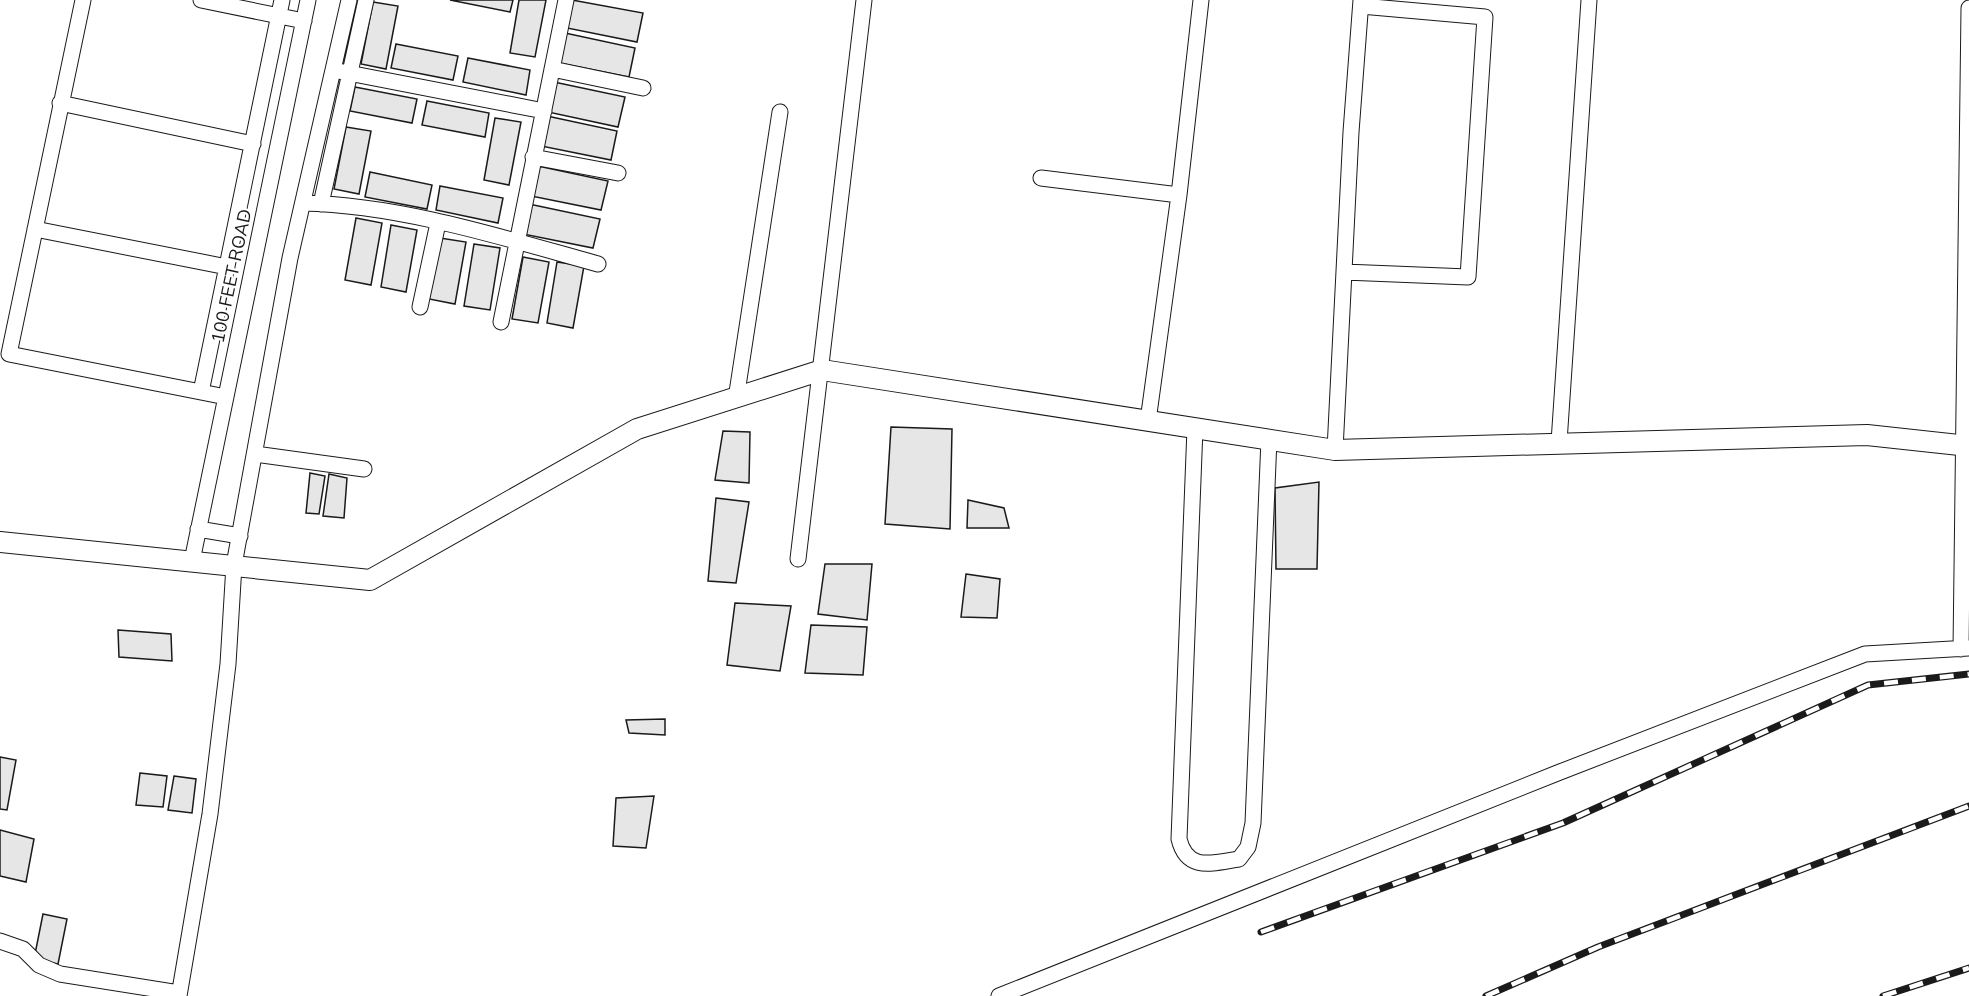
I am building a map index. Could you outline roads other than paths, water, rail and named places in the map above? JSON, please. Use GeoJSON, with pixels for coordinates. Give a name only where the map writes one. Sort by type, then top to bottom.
{"type":"FeatureCollection","features":[{"type":"Feature","properties":{"kind":"street"},"geometry":{"type":"LineString","coordinates":[[83,0],[9,354],[225,397]]}},
{"type":"Feature","properties":{"kind":"street"},"geometry":{"type":"LineString","coordinates":[[201,0],[304,21]]}},
{"type":"Feature","properties":{"kind":"street"},"geometry":{"type":"LineString","coordinates":[[201,392],[282,0]]}},
{"type":"Feature","properties":{"kind":"street","name":"100 FEET ROAD"},"geometry":{"type":"LineString","coordinates":[[192,561],[308,0]]}},
{"type":"Feature","properties":{"kind":"street"},"geometry":{"type":"LineString","coordinates":[[0,941],[23,949],[39,965],[60,974],[179,994],[210,814],[228,664],[234,565],[290,258],[349,0]]}},
{"type":"Feature","properties":{"kind":"street"},"geometry":{"type":"LineString","coordinates":[[321,204],[366,0]]}},
{"type":"Feature","properties":{"kind":"street"},"geometry":{"type":"LineString","coordinates":[[501,322],[566,0]]}},
{"type":"Feature","properties":{"kind":"street"},"geometry":{"type":"LineString","coordinates":[[798,559],[864,0]]}},
{"type":"Feature","properties":{"kind":"street"},"geometry":{"type":"LineString","coordinates":[[1148,422],[1179,195],[1201,0]]}},
{"type":"Feature","properties":{"kind":"street"},"geometry":{"type":"LineString","coordinates":[[1559,442],[1589,0]]}},
{"type":"Feature","properties":{"kind":"street"},"geometry":{"type":"LineString","coordinates":[[1335,450],[1344,272],[1361,3],[1485,17],[1468,277],[1344,272]]}},
{"type":"Feature","properties":{"kind":"street"},"geometry":{"type":"LineString","coordinates":[[999,996],[1865,654],[1965,648],[1969,8]]}},
{"type":"Feature","properties":{"kind":"street"},"geometry":{"type":"LineString","coordinates":[[552,69],[643,88]]}},
{"type":"Feature","properties":{"kind":"street"},"geometry":{"type":"LineString","coordinates":[[333,70],[544,111]]}},
{"type":"Feature","properties":{"kind":"street"},"geometry":{"type":"LineString","coordinates":[[60,103],[253,144]]}},
{"type":"Feature","properties":{"kind":"street"},"geometry":{"type":"LineString","coordinates":[[736,399],[780,112]]}},
{"type":"Feature","properties":{"kind":"street"},"geometry":{"type":"LineString","coordinates":[[533,157],[618,173]]}},
{"type":"Feature","properties":{"kind":"street"},"geometry":{"type":"LineString","coordinates":[[1041,178],[1179,195]]}},
{"type":"Feature","properties":{"kind":"street"},"geometry":{"type":"LineString","coordinates":[[303,203],[438,223],[598,264]]}},
{"type":"Feature","properties":{"kind":"street"},"geometry":{"type":"LineString","coordinates":[[420,307],[438,223]]}},
{"type":"Feature","properties":{"kind":"street"},"geometry":{"type":"LineString","coordinates":[[35,229],[227,267]]}},
{"type":"Feature","properties":{"kind":"street"},"geometry":{"type":"LineString","coordinates":[[0,542],[370,580],[637,429],[822,370],[1335,450],[1867,435],[1967,446]]}},
{"type":"Feature","properties":{"kind":"street"},"geometry":{"type":"LineString","coordinates":[[1195,428],[1179,838],[1183,853],[1193,862],[1215,863],[1239,859],[1248,847],[1251,831],[1269,439]]}},
{"type":"Feature","properties":{"kind":"street"},"geometry":{"type":"LineString","coordinates":[[255,454],[364,469]]}},
{"type":"Feature","properties":{"kind":"street"},"geometry":{"type":"LineString","coordinates":[[198,529],[240,536]]}},
{"type":"Feature","properties":{"kind":"railway"},"geometry":{"type":"LineString","coordinates":[[1261,932],[1563,823],[1868,685],[1969,674]]}},
{"type":"Feature","properties":{"kind":"railway"},"geometry":{"type":"LineString","coordinates":[[1486,996],[1598,947],[1969,806]]}},
{"type":"Feature","properties":{"kind":"railway"},"geometry":{"type":"LineString","coordinates":[[1883,996],[1969,968]]}}]}
